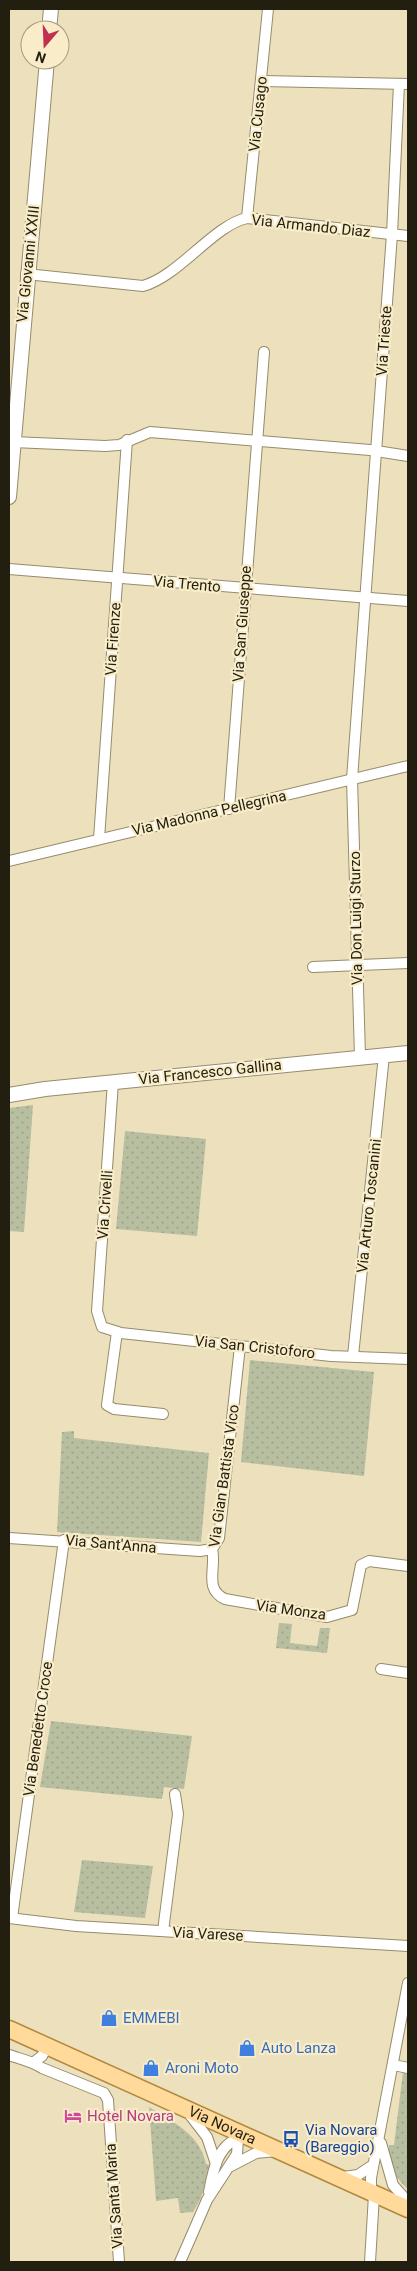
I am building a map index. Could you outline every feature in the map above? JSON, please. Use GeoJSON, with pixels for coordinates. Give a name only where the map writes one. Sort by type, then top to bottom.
{"type":"FeatureCollection","features":[{"type":"Feature","properties":{"kind":"main road","name":"Via Novara"},"geometry":{"type":"LineString","coordinates":[[9,2029],[182,2107],[239,2135],[280,2151],[408,2210]]}},
{"type":"Feature","properties":{"kind":"street","name":"Via Cusago"},"geometry":{"type":"LineString","coordinates":[[247,218],[268,9]]}},
{"type":"Feature","properties":{"kind":"street","name":"Via Giovanni XXIII"},"geometry":{"type":"LineString","coordinates":[[9,497],[26,274],[46,70]]}},
{"type":"Feature","properties":{"kind":"street"},"geometry":{"type":"LineString","coordinates":[[262,81],[404,84]]}},
{"type":"Feature","properties":{"kind":"street","name":"Via Trieste"},"geometry":{"type":"LineString","coordinates":[[352,779],[404,84]]}},
{"type":"Feature","properties":{"kind":"street","name":"Via Armando Diaz"},"geometry":{"type":"LineString","coordinates":[[26,274],[143,286],[160,279],[232,224],[247,218],[408,236]]}},
{"type":"Feature","properties":{"kind":"street","name":"Via San Giuseppe"},"geometry":{"type":"LineString","coordinates":[[229,809],[264,352]]}},
{"type":"Feature","properties":{"kind":"street"},"geometry":{"type":"LineString","coordinates":[[13,442],[119,445],[126,440],[150,432],[257,439],[408,456]]}},
{"type":"Feature","properties":{"kind":"street","name":"Via Firenze"},"geometry":{"type":"LineString","coordinates":[[99,839],[126,440]]}},
{"type":"Feature","properties":{"kind":"street","name":"Via Trento"},"geometry":{"type":"LineString","coordinates":[[9,569],[365,598]]}},
{"type":"Feature","properties":{"kind":"street"},"geometry":{"type":"LineString","coordinates":[[365,598],[408,601]]}},
{"type":"Feature","properties":{"kind":"street","name":"Via Madonna Pellegrina"},"geometry":{"type":"LineString","coordinates":[[9,861],[408,766]]}},
{"type":"Feature","properties":{"kind":"street","name":"Via Don Luigi Sturzo"},"geometry":{"type":"LineString","coordinates":[[352,779],[360,1057]]}},
{"type":"Feature","properties":{"kind":"street"},"geometry":{"type":"LineString","coordinates":[[312,967],[408,963]]}},
{"type":"Feature","properties":{"kind":"street","name":"Via Francesco Gallina"},"geometry":{"type":"LineString","coordinates":[[10,1094],[408,1053]]}},
{"type":"Feature","properties":{"kind":"street","name":"Via Arturo Toscanini"},"geometry":{"type":"LineString","coordinates":[[353,1356],[384,1055]]}},
{"type":"Feature","properties":{"kind":"street","name":"Via Crivelli"},"geometry":{"type":"LineString","coordinates":[[102,1326],[97,1311],[113,1082]]}},
{"type":"Feature","properties":{"kind":"street","name":"Via San Cristoforo"},"geometry":{"type":"LineString","coordinates":[[102,1326],[117,1332],[240,1346],[408,1359]]}},
{"type":"Feature","properties":{"kind":"street"},"geometry":{"type":"LineString","coordinates":[[117,1332],[107,1405],[114,1409],[163,1414]]}},
{"type":"Feature","properties":{"kind":"street","name":"Via Gian Battista Vico"},"geometry":{"type":"LineString","coordinates":[[225,1599],[218,1596],[212,1587],[214,1556],[212,1549],[219,1538],[240,1346]]}},
{"type":"Feature","properties":{"kind":"street","name":"Via Sant'Anna"},"geometry":{"type":"LineString","coordinates":[[9,1538],[64,1540],[200,1551],[212,1549]]}},
{"type":"Feature","properties":{"kind":"street","name":"Via Benedetto Croce"},"geometry":{"type":"LineString","coordinates":[[11,1918],[64,1540]]}},
{"type":"Feature","properties":{"kind":"street","name":"Via Monza"},"geometry":{"type":"LineString","coordinates":[[225,1599],[333,1616],[352,1610],[361,1565],[369,1561],[408,1566]]}},
{"type":"Feature","properties":{"kind":"street"},"geometry":{"type":"LineString","coordinates":[[381,1669],[408,1674]]}},
{"type":"Feature","properties":{"kind":"street"},"geometry":{"type":"LineString","coordinates":[[163,1931],[178,1814],[175,1794]]}},
{"type":"Feature","properties":{"kind":"street","name":"Via Varese"},"geometry":{"type":"LineString","coordinates":[[11,1918],[76,1926],[408,1946]]}},
{"type":"Feature","properties":{"kind":"street"},"geometry":{"type":"LineString","coordinates":[[370,2262],[374,2195],[370,2185],[406,2014],[408,1984]]}},
{"type":"Feature","properties":{"kind":"street"},"geometry":{"type":"LineString","coordinates":[[9,2054],[27,2062],[34,2062],[42,2056],[46,2046]]}},
{"type":"Feature","properties":{"kind":"street","name":"Via Santa Maria"},"geometry":{"type":"LineString","coordinates":[[34,2062],[42,2068],[104,2093],[108,2100],[119,2262]]}},
{"type":"Feature","properties":{"kind":"street"},"geometry":{"type":"LineString","coordinates":[[394,2065],[408,2068]]}},
{"type":"Feature","properties":{"kind":"street"},"geometry":{"type":"LineString","coordinates":[[182,2107],[198,2122],[207,2137],[216,2164]]}},
{"type":"Feature","properties":{"kind":"street"},"geometry":{"type":"LineString","coordinates":[[180,2262],[207,2200],[216,2164],[228,2143],[239,2135]]}},
{"type":"Feature","properties":{"kind":"street"},"geometry":{"type":"LineString","coordinates":[[207,2200],[237,2154],[239,2135]]}},
{"type":"Feature","properties":{"kind":"street"},"geometry":{"type":"LineString","coordinates":[[380,2140],[393,2185],[408,2202]]}},
{"type":"Feature","properties":{"kind":"street"},"geometry":{"type":"LineString","coordinates":[[228,2168],[256,2153],[280,2151]]}},
{"type":"Feature","properties":{"kind":"street"},"geometry":{"type":"LineString","coordinates":[[374,2195],[383,2186],[384,2159]]}},
{"type":"Feature","properties":{"kind":"street"},"geometry":{"type":"LineString","coordinates":[[334,2176],[358,2175],[373,2165]]}},
{"type":"Feature","properties":{"kind":"green space"},"geometry":{"type":"Polygon","coordinates":[[[33,1105],[24,1232],[9,1231],[9,1108],[33,1105]]]}},
{"type":"Feature","properties":{"kind":"green space"},"geometry":{"type":"Polygon","coordinates":[[[125,1131],[206,1139],[197,1236],[116,1229],[125,1131]]]}},
{"type":"Feature","properties":{"kind":"green space"},"geometry":{"type":"Polygon","coordinates":[[[250,1360],[374,1372],[364,1476],[241,1462],[250,1360]]]}},
{"type":"Feature","properties":{"kind":"green space"},"geometry":{"type":"Polygon","coordinates":[[[74,1431],[74,1438],[209,1453],[201,1542],[57,1532],[62,1432],[74,1431]]]}},
{"type":"Feature","properties":{"kind":"green space"},"geometry":{"type":"Polygon","coordinates":[[[279,1623],[292,1624],[290,1643],[317,1646],[320,1628],[330,1628],[327,1653],[276,1648],[279,1623]]]}},
{"type":"Feature","properties":{"kind":"green space"},"geometry":{"type":"Polygon","coordinates":[[[51,1721],[192,1736],[184,1789],[164,1787],[162,1799],[40,1787],[51,1721]]]}},
{"type":"Feature","properties":{"kind":"green space"},"geometry":{"type":"Polygon","coordinates":[[[82,1860],[153,1866],[145,1918],[74,1912],[82,1860]]]}},
{"type":"Feature","properties":{"kind":"green space"},"geometry":{"type":"Polygon","coordinates":[[[403,2072],[408,2074],[408,2189],[396,2175],[391,2164],[389,2151],[389,2145],[394,2145],[403,2072]]]}},
{"type":"Feature","properties":{"kind":"green space"},"geometry":{"type":"Polygon","coordinates":[[[149,2107],[176,2124],[192,2137],[203,2154],[206,2164],[210,2165],[201,2198],[193,2212],[180,2213],[178,2198],[156,2201],[149,2107]]]}},
{"type":"Feature","properties":{"kind":"place","name":"EMMEBI"},"geometry":{"type":"Point","coordinates":[109,2018]}},
{"type":"Feature","properties":{"kind":"place","name":"Auto Lanza"},"geometry":{"type":"Point","coordinates":[247,2048]}},
{"type":"Feature","properties":{"kind":"place","name":"Aroni Moto"},"geometry":{"type":"Point","coordinates":[151,2068]}},
{"type":"Feature","properties":{"kind":"place","name":"Hotel Novara"},"geometry":{"type":"Point","coordinates":[73,2116]}},
{"type":"Feature","properties":{"kind":"place","name":"Via Novara (Bareggio)"},"geometry":{"type":"Point","coordinates":[291,2139]}}]}
